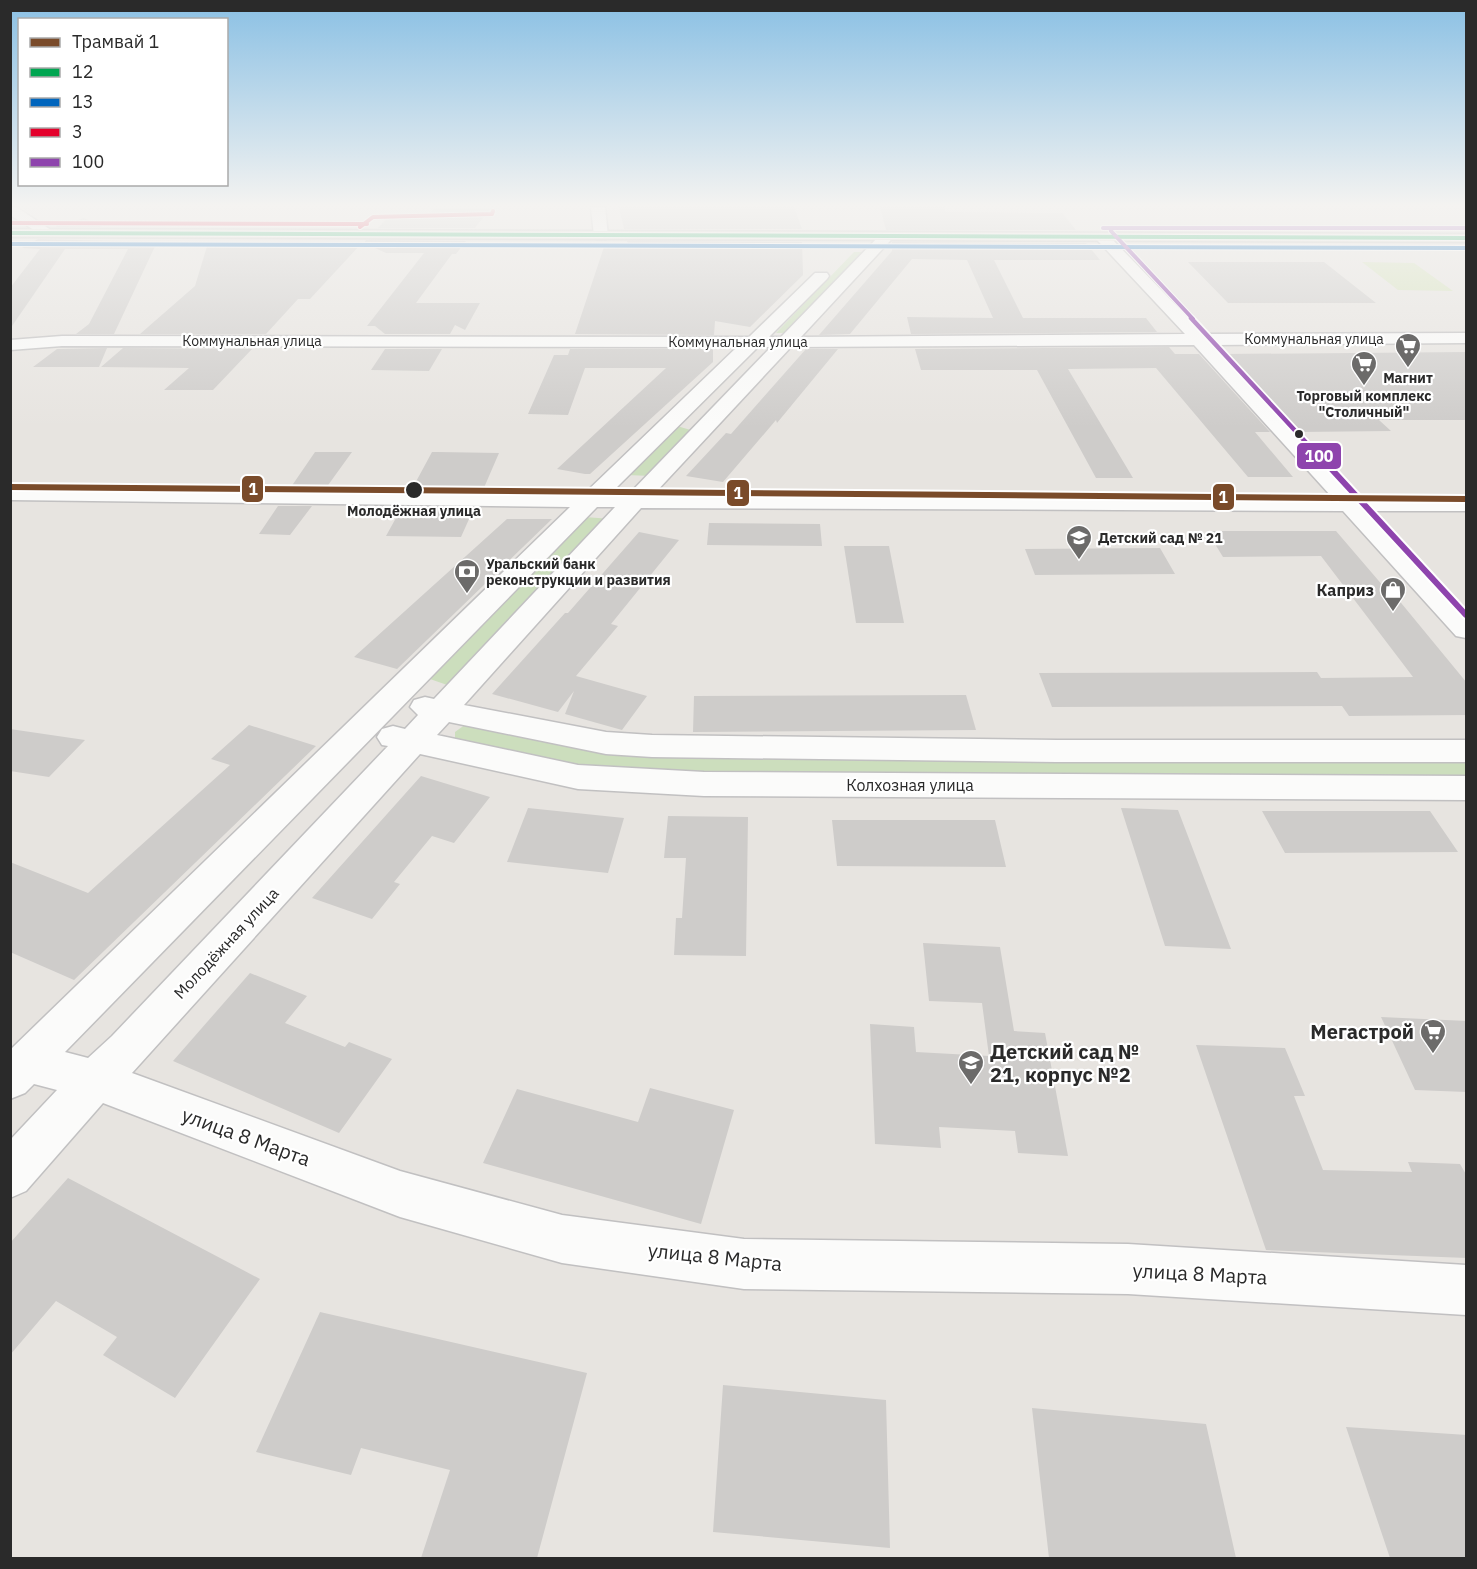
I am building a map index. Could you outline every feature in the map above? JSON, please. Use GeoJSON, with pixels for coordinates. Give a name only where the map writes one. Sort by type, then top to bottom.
{"type":"FeatureCollection","features":[{"type":"Feature","properties":{"kind":"street"},"geometry":{"type":"LineString","coordinates":[[19,1071],[60,1027],[596,494],[817,280]]}},
{"type":"Feature","properties":{"kind":"street","name":"Молодёжная улица"},"geometry":{"type":"LineString","coordinates":[[10,1175],[641,495],[845,280]]}},
{"type":"Feature","properties":{"kind":"street"},"geometry":{"type":"LineString","coordinates":[[1143,280],[1467,630]]}},
{"type":"Feature","properties":{"kind":"street","name":"Коммунальная улица"},"geometry":{"type":"LineString","coordinates":[[10,345],[62,341],[787,342],[1467,338]]}},
{"type":"Feature","properties":{"kind":"street"},"geometry":{"type":"LineString","coordinates":[[10,483],[641,495],[1344,498],[1467,504]]}},
{"type":"Feature","properties":{"kind":"street"},"geometry":{"type":"LineString","coordinates":[[1344,498],[1467,490]]}},
{"type":"Feature","properties":{"kind":"street"},"geometry":{"type":"LineString","coordinates":[[10,493],[596,494]]}},
{"type":"Feature","properties":{"kind":"street"},"geometry":{"type":"LineString","coordinates":[[390,699],[606,743],[652,746],[1045,751],[1467,751]]}},
{"type":"Feature","properties":{"kind":"street","name":"Колхозная улица"},"geometry":{"type":"LineString","coordinates":[[359,730],[578,777],[704,784],[1467,788]]}},
{"type":"Feature","properties":{"kind":"street","name":"улица 8 Марта"},"geometry":{"type":"LineString","coordinates":[[19,1071],[96,1080],[400,1194],[562,1239],[744,1264],[1128,1269],[1467,1290]]}},
{"type":"Feature","properties":{"kind":"green space"},"geometry":{"type":"Polygon","coordinates":[[[827,280],[839,280],[789,333],[776,333],[827,280]]]}},
{"type":"Feature","properties":{"kind":"green space"},"geometry":{"type":"Polygon","coordinates":[[[1385,280],[1438,280],[1453,291],[1398,290],[1385,280]]]}},
{"type":"Feature","properties":{"kind":"green space"},"geometry":{"type":"Polygon","coordinates":[[[677,426],[694,431],[652,476],[626,475],[677,426]]]}},
{"type":"Feature","properties":{"kind":"green space"},"geometry":{"type":"Polygon","coordinates":[[[584,517],[612,519],[450,686],[430,679],[433,667],[584,517]]]}},
{"type":"Feature","properties":{"kind":"green space"},"geometry":{"type":"Polygon","coordinates":[[[466,724],[664,754],[1466,760],[1466,778],[660,773],[580,765],[460,741],[455,738],[455,732],[466,724]]]}},
{"type":"Feature","properties":{"kind":"building"},"geometry":{"type":"Polygon","coordinates":[[[16,280],[44,280],[10,329],[10,288],[16,280]]]}},
{"type":"Feature","properties":{"kind":"building"},"geometry":{"type":"Polygon","coordinates":[[[112,280],[139,280],[114,334],[76,334],[89,324],[112,280]]]}},
{"type":"Feature","properties":{"kind":"building"},"geometry":{"type":"Polygon","coordinates":[[[197,280],[327,280],[310,299],[298,299],[266,334],[140,334],[195,286],[197,280]]]}},
{"type":"Feature","properties":{"kind":"building"},"geometry":{"type":"Polygon","coordinates":[[[403,280],[433,280],[416,303],[480,303],[465,330],[455,325],[450,334],[385,334],[375,326],[367,326],[403,280]]]}},
{"type":"Feature","properties":{"kind":"building"},"geometry":{"type":"Polygon","coordinates":[[[593,280],[798,280],[750,327],[715,321],[714,335],[575,334],[593,280]]]}},
{"type":"Feature","properties":{"kind":"building"},"geometry":{"type":"Polygon","coordinates":[[[867,280],[894,280],[850,334],[819,335],[867,280]]]}},
{"type":"Feature","properties":{"kind":"building"},"geometry":{"type":"Polygon","coordinates":[[[976,280],[1004,280],[1023,318],[1146,318],[1157,332],[911,334],[907,317],[993,318],[976,280]]]}},
{"type":"Feature","properties":{"kind":"building"},"geometry":{"type":"Polygon","coordinates":[[[1206,280],[1347,280],[1376,303],[1228,303],[1206,280]]]}},
{"type":"Feature","properties":{"kind":"building"},"geometry":{"type":"Polygon","coordinates":[[[1169,347],[1175,354],[1199,354],[1270,432],[1255,432],[1293,477],[1248,477],[1156,368],[1068,369],[1133,478],[1096,478],[1037,370],[921,370],[915,349],[1169,347]]]}},
{"type":"Feature","properties":{"kind":"building"},"geometry":{"type":"Polygon","coordinates":[[[107,348],[99,367],[33,367],[57,349],[107,348]]]}},
{"type":"Feature","properties":{"kind":"building"},"geometry":{"type":"Polygon","coordinates":[[[123,348],[252,349],[213,390],[164,390],[189,368],[101,367],[123,348]]]}},
{"type":"Feature","properties":{"kind":"building"},"geometry":{"type":"Polygon","coordinates":[[[385,349],[442,349],[429,371],[371,370],[385,349]]]}},
{"type":"Feature","properties":{"kind":"building"},"geometry":{"type":"Polygon","coordinates":[[[570,349],[713,349],[713,362],[590,474],[585,474],[557,469],[666,368],[585,368],[568,415],[528,414],[554,355],[568,355],[570,349]]]}},
{"type":"Feature","properties":{"kind":"building"},"geometry":{"type":"Polygon","coordinates":[[[806,349],[838,349],[777,423],[776,420],[723,482],[686,476],[726,433],[731,434],[806,349]]]}},
{"type":"Feature","properties":{"kind":"building","name":"Торговый комплекс \"Столичный\""},"geometry":{"type":"Polygon","coordinates":[[[1467,352],[1467,420],[1379,420],[1391,431],[1298,432],[1225,354],[1467,352]]]}},
{"type":"Feature","properties":{"kind":"building"},"geometry":{"type":"Polygon","coordinates":[[[315,452],[352,452],[326,488],[291,487],[315,452]]]}},
{"type":"Feature","properties":{"kind":"building"},"geometry":{"type":"Polygon","coordinates":[[[432,452],[499,453],[483,490],[412,489],[432,452]]]}},
{"type":"Feature","properties":{"kind":"building"},"geometry":{"type":"Polygon","coordinates":[[[278,506],[312,506],[290,535],[259,534],[278,506]]]}},
{"type":"Feature","properties":{"kind":"building"},"geometry":{"type":"Polygon","coordinates":[[[402,507],[474,508],[461,537],[386,536],[402,507]]]}},
{"type":"Feature","properties":{"kind":"building"},"geometry":{"type":"Polygon","coordinates":[[[507,519],[552,519],[397,669],[354,657],[507,519]]]}},
{"type":"Feature","properties":{"kind":"building"},"geometry":{"type":"Polygon","coordinates":[[[709,523],[820,524],[822,546],[707,545],[709,523]]]}},
{"type":"Feature","properties":{"kind":"building"},"geometry":{"type":"Polygon","coordinates":[[[1207,531],[1336,531],[1384,587],[1388,587],[1467,683],[1467,715],[1349,716],[1342,706],[1052,707],[1039,673],[1317,672],[1321,678],[1413,677],[1321,556],[1223,557],[1207,531]]]}},
{"type":"Feature","properties":{"kind":"building"},"geometry":{"type":"Polygon","coordinates":[[[639,532],[679,540],[611,624],[618,626],[576,676],[647,696],[622,730],[565,714],[574,691],[558,712],[492,694],[565,613],[568,613],[639,532]]]}},
{"type":"Feature","properties":{"kind":"building"},"geometry":{"type":"Polygon","coordinates":[[[844,546],[889,546],[904,623],[856,623],[844,546]]]}},
{"type":"Feature","properties":{"kind":"building"},"geometry":{"type":"Polygon","coordinates":[[[1160,548],[1175,574],[1035,575],[1025,549],[1160,548]]]}},
{"type":"Feature","properties":{"kind":"building"},"geometry":{"type":"Polygon","coordinates":[[[966,695],[976,730],[693,732],[694,696],[966,695]]]}},
{"type":"Feature","properties":{"kind":"building"},"geometry":{"type":"Polygon","coordinates":[[[249,725],[316,746],[74,980],[10,952],[10,862],[88,893],[230,765],[211,759],[249,725]]]}},
{"type":"Feature","properties":{"kind":"building"},"geometry":{"type":"Polygon","coordinates":[[[10,729],[85,740],[49,777],[10,771],[10,729]]]}},
{"type":"Feature","properties":{"kind":"building"},"geometry":{"type":"Polygon","coordinates":[[[421,776],[490,797],[454,843],[432,836],[394,882],[400,884],[372,919],[312,898],[421,776]]]}},
{"type":"Feature","properties":{"kind":"building"},"geometry":{"type":"Polygon","coordinates":[[[528,808],[624,818],[608,873],[507,862],[528,808]]]}},
{"type":"Feature","properties":{"kind":"building"},"geometry":{"type":"Polygon","coordinates":[[[1121,808],[1178,810],[1231,949],[1165,946],[1121,808]]]}},
{"type":"Feature","properties":{"kind":"building"},"geometry":{"type":"Polygon","coordinates":[[[1262,811],[1430,811],[1458,852],[1285,853],[1262,811]]]}},
{"type":"Feature","properties":{"kind":"building"},"geometry":{"type":"Polygon","coordinates":[[[668,816],[748,817],[746,956],[674,955],[676,918],[682,918],[686,858],[664,858],[668,816]]]}},
{"type":"Feature","properties":{"kind":"building"},"geometry":{"type":"Polygon","coordinates":[[[832,820],[995,820],[1006,867],[837,866],[832,820]]]}},
{"type":"Feature","properties":{"kind":"building"},"geometry":{"type":"Polygon","coordinates":[[[923,943],[1000,947],[1014,1031],[1045,1033],[1068,1156],[1018,1153],[1015,1131],[939,1127],[941,1148],[875,1144],[870,1024],[914,1027],[916,1052],[989,1056],[982,1003],[929,1001],[923,943]]]}},
{"type":"Feature","properties":{"kind":"building"},"geometry":{"type":"Polygon","coordinates":[[[250,973],[307,996],[285,1023],[345,1047],[349,1042],[392,1059],[339,1133],[173,1061],[250,973]]]}},
{"type":"Feature","properties":{"kind":"building","name":"Мегастрой"},"geometry":{"type":"Polygon","coordinates":[[[1381,1017],[1467,1021],[1467,1092],[1415,1090],[1381,1017]]]}},
{"type":"Feature","properties":{"kind":"building"},"geometry":{"type":"Polygon","coordinates":[[[1196,1045],[1285,1048],[1305,1096],[1294,1096],[1323,1170],[1412,1172],[1408,1162],[1460,1164],[1467,1176],[1467,1258],[1266,1250],[1196,1045]]]}},
{"type":"Feature","properties":{"kind":"building"},"geometry":{"type":"Polygon","coordinates":[[[650,1088],[734,1110],[701,1224],[483,1163],[517,1089],[638,1122],[650,1088]]]}},
{"type":"Feature","properties":{"kind":"building"},"geometry":{"type":"Polygon","coordinates":[[[68,1178],[260,1279],[175,1398],[103,1355],[117,1337],[56,1301],[10,1355],[10,1243],[68,1178]]]}},
{"type":"Feature","properties":{"kind":"building"},"geometry":{"type":"Polygon","coordinates":[[[320,1312],[587,1373],[537,1558],[421,1558],[450,1470],[361,1448],[351,1475],[256,1452],[320,1312]]]}},
{"type":"Feature","properties":{"kind":"building"},"geometry":{"type":"Polygon","coordinates":[[[723,1385],[886,1400],[890,1548],[713,1532],[723,1385]]]}},
{"type":"Feature","properties":{"kind":"building"},"geometry":{"type":"Polygon","coordinates":[[[1032,1408],[1206,1424],[1236,1558],[1049,1558],[1032,1408]]]}},
{"type":"Feature","properties":{"kind":"building"},"geometry":{"type":"Polygon","coordinates":[[[1346,1427],[1467,1435],[1467,1558],[1390,1558],[1346,1427]]]}},
{"type":"Feature","properties":{"kind":"tram line","name":"1"},"geometry":{"type":"LineString","coordinates":[[10,487],[1466,499]]}},
{"type":"Feature","properties":{"kind":"transit line","name":"100"},"geometry":{"type":"LineString","coordinates":[[1157,280],[1466,615]]}},
{"type":"Feature","properties":{"kind":"place","name":"Магнит"},"geometry":{"type":"Point","coordinates":[1408,369]}},
{"type":"Feature","properties":{"kind":"place","name":"Торговый комплекс \"Столичный\""},"geometry":{"type":"Point","coordinates":[1364,387]}},
{"type":"Feature","properties":{"kind":"place","name":"Молодёжная улица"},"geometry":{"type":"Point","coordinates":[414,490]}},
{"type":"Feature","properties":{"kind":"place","name":"Детский сад № 21"},"geometry":{"type":"Point","coordinates":[1079,561]}},
{"type":"Feature","properties":{"kind":"place","name":"Уральский банк реконструкции и развития"},"geometry":{"type":"Point","coordinates":[467,595]}},
{"type":"Feature","properties":{"kind":"place","name":"Каприз"},"geometry":{"type":"Point","coordinates":[1393,613]}},
{"type":"Feature","properties":{"kind":"place","name":"Мегастрой"},"geometry":{"type":"Point","coordinates":[1433,1055]}},
{"type":"Feature","properties":{"kind":"place","name":"Детский сад № 21, корпус №2"},"geometry":{"type":"Point","coordinates":[971,1086]}}]}
